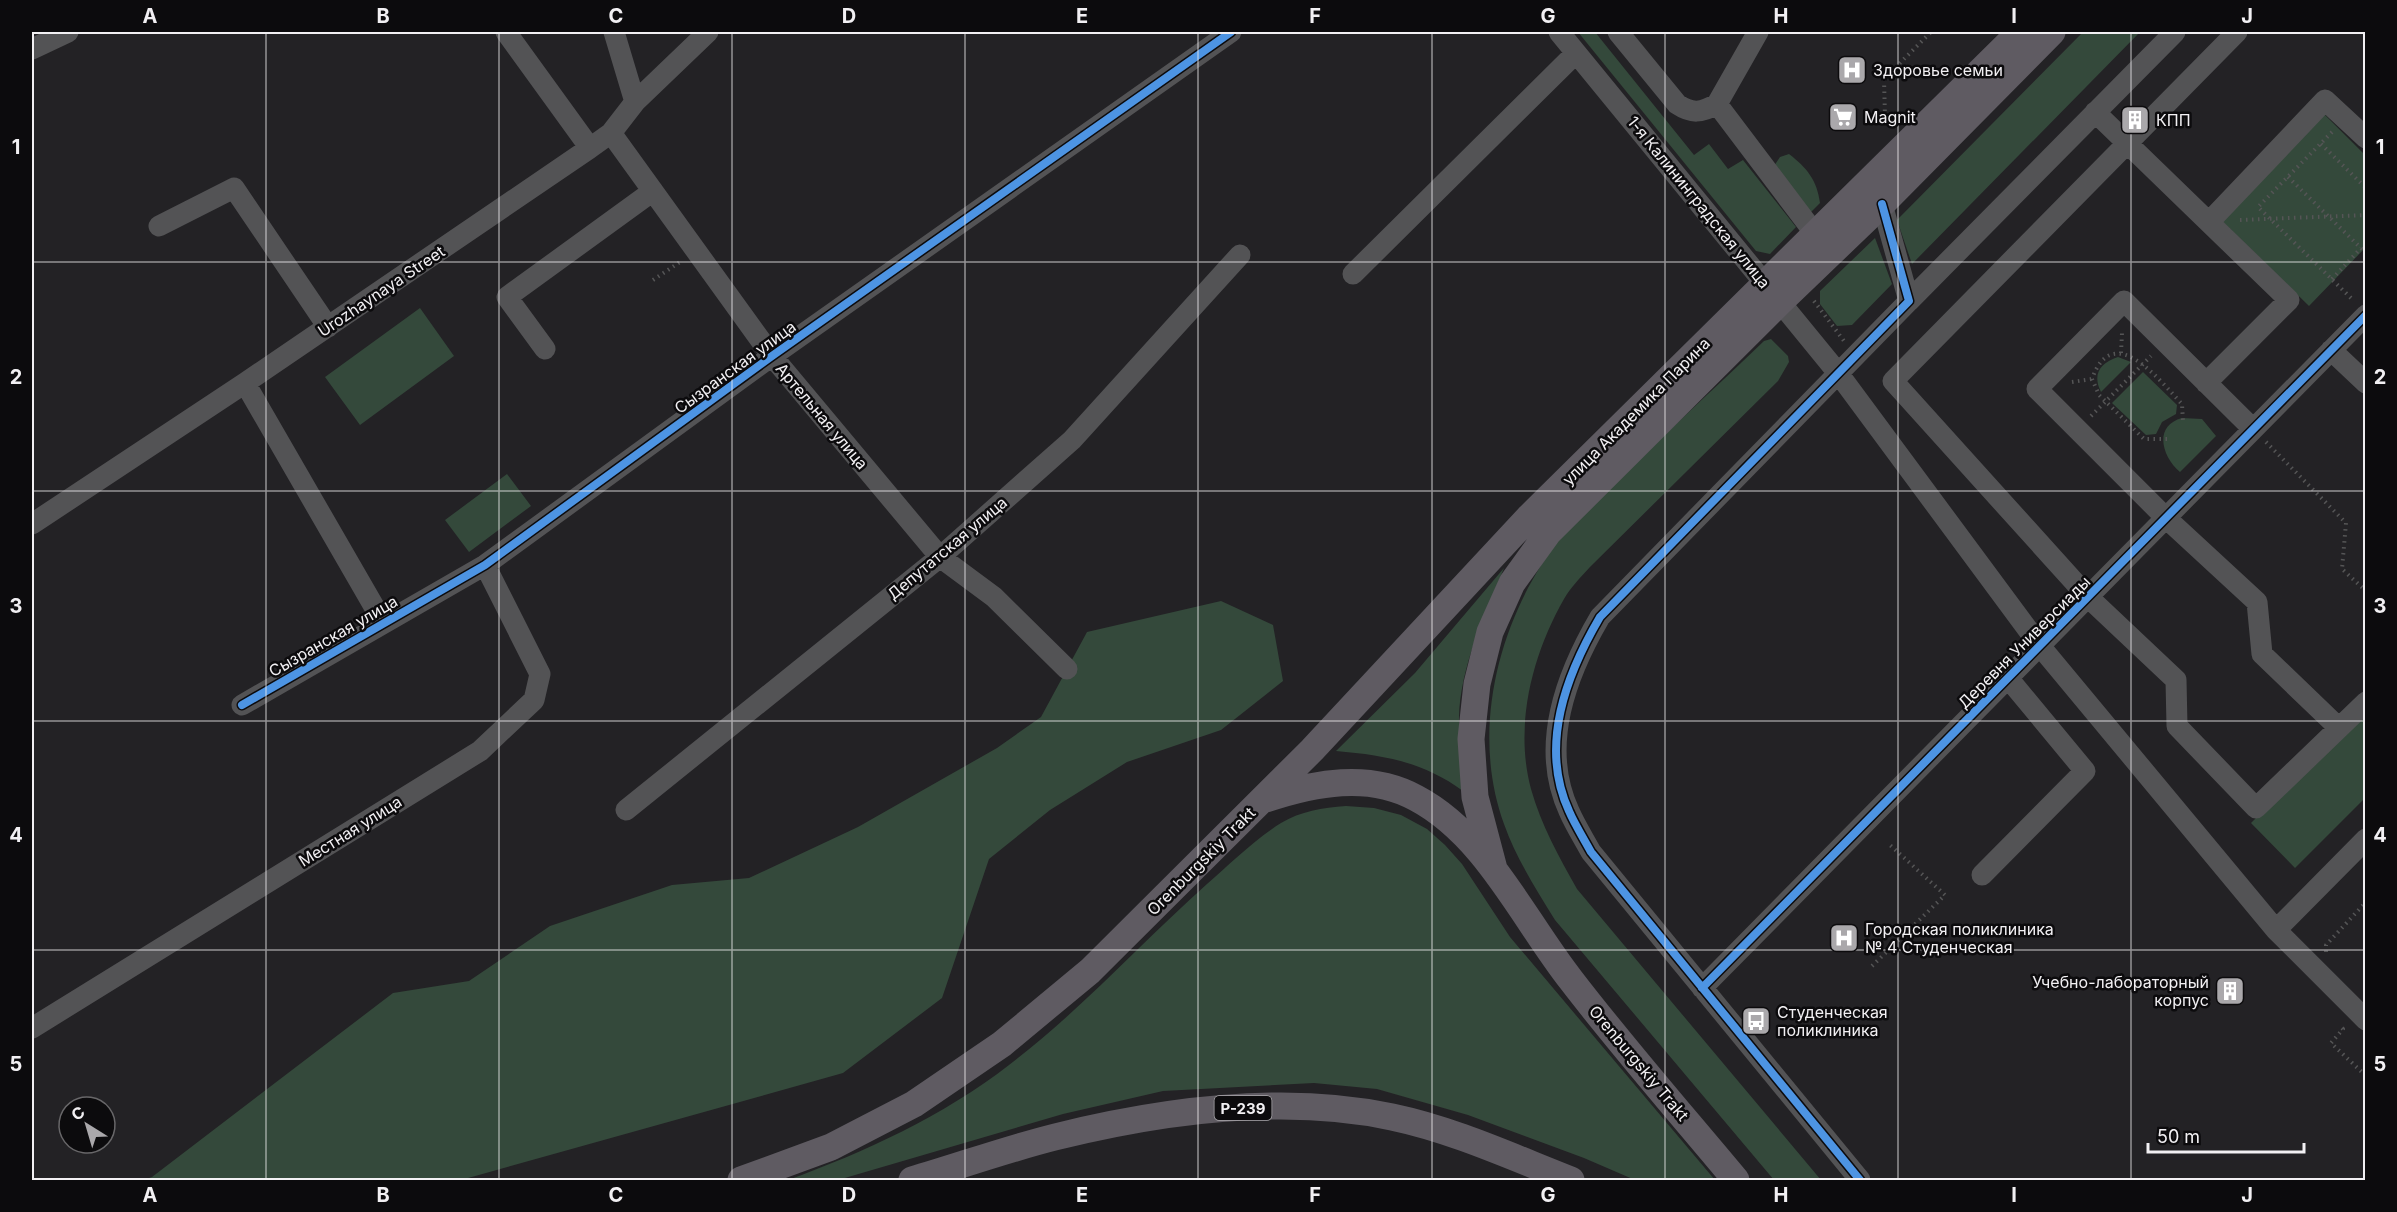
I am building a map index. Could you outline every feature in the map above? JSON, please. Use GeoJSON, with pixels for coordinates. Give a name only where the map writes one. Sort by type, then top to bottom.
{"type":"FeatureCollection","features":[{"type":"Feature","properties":{"kind":"main road","name":"улица Академика Парина"},"geometry":{"type":"LineString","coordinates":[[1494,869],[1475,797],[1471,739],[1477,684],[1490,632],[1512,583],[1548,533],[1772,293],[1816,235],[2020,32]]}},
{"type":"Feature","properties":{"kind":"main road","name":"улица Академика Парина"},"geometry":{"type":"LineString","coordinates":[[1262,800],[1530,516],[1772,293],[1882,204],[2052,32]]}},
{"type":"Feature","properties":{"kind":"main road","name":"Orenburgskiy Trakt"},"geometry":{"type":"LineString","coordinates":[[741,1180],[831,1147],[914,1104],[1002,1044],[1090,971],[1262,800],[1303,787],[1339,782],[1381,785],[1414,796],[1441,813],[1465,834],[1494,869],[1571,980],[1736,1180]]}},
{"type":"Feature","properties":{"kind":"main road","name":"Р-239"},"geometry":{"type":"LineString","coordinates":[[912,1180],[1055,1137],[1158,1117],[1263,1106],[1332,1107],[1392,1117],[1458,1135],[1571,1180]]}},
{"type":"Feature","properties":{"kind":"street"},"geometry":{"type":"LineString","coordinates":[[32,49],[68,32]]}},
{"type":"Feature","properties":{"kind":"street"},"geometry":{"type":"LineString","coordinates":[[506,32],[590,148]]}},
{"type":"Feature","properties":{"kind":"street"},"geometry":{"type":"LineString","coordinates":[[614,32],[635,102]]}},
{"type":"Feature","properties":{"kind":"street","name":"Urozhaynaya Street"},"geometry":{"type":"LineString","coordinates":[[32,524],[246,384],[611,133],[635,102],[708,32]]}},
{"type":"Feature","properties":{"kind":"street","name":"Сызранская улица"},"geometry":{"type":"LineString","coordinates":[[242,705],[485,565],[772,356],[1231,32]]}},
{"type":"Feature","properties":{"kind":"street","name":"1-я Калининградская улица"},"geometry":{"type":"LineString","coordinates":[[1559,32],[1838,373],[2040,646],[2276,930],[2366,1020]]}},
{"type":"Feature","properties":{"kind":"street"},"geometry":{"type":"LineString","coordinates":[[1618,32],[1677,104],[1689,112],[1703,112],[1717,104],[1758,32]]}},
{"type":"Feature","properties":{"kind":"street"},"geometry":{"type":"LineString","coordinates":[[1860,1180],[1591,852],[1568,810],[1555,760],[1566,685],[1579,652],[1600,617],[2175,32]]}},
{"type":"Feature","properties":{"kind":"street"},"geometry":{"type":"LineString","coordinates":[[2237,32],[1893,381],[2088,597],[2176,680],[2177,726],[2256,808],[2366,702]]}},
{"type":"Feature","properties":{"kind":"street"},"geometry":{"type":"LineString","coordinates":[[1353,274],[1576,53]]}},
{"type":"Feature","properties":{"kind":"street"},"geometry":{"type":"LineString","coordinates":[[2210,221],[2325,100],[2366,138]]}},
{"type":"Feature","properties":{"kind":"street"},"geometry":{"type":"LineString","coordinates":[[1717,104],[1816,235]]}},
{"type":"Feature","properties":{"kind":"street"},"geometry":{"type":"LineString","coordinates":[[2095,112],[2118,137],[2128,143],[2210,221],[2289,300],[2206,383]]}},
{"type":"Feature","properties":{"kind":"street","name":"Артельная улица"},"geometry":{"type":"LineString","coordinates":[[611,133],[772,356],[940,557],[994,597],[1067,669]]}},
{"type":"Feature","properties":{"kind":"street"},"geometry":{"type":"LineString","coordinates":[[159,226],[234,188],[328,327]]}},
{"type":"Feature","properties":{"kind":"street"},"geometry":{"type":"LineString","coordinates":[[545,349],[507,297],[653,192]]}},
{"type":"Feature","properties":{"kind":"street"},"geometry":{"type":"LineString","coordinates":[[1882,204],[1910,301]]}},
{"type":"Feature","properties":{"kind":"street","name":"Депутатская улица"},"geometry":{"type":"LineString","coordinates":[[626,810],[940,557],[1072,440],[1240,255]]}},
{"type":"Feature","properties":{"kind":"street"},"geometry":{"type":"LineString","coordinates":[[2253,429],[2124,301],[2037,389],[2166,518],[2257,602],[2262,654],[2339,728]]}},
{"type":"Feature","properties":{"kind":"street","name":"Деревня Универсиады"},"geometry":{"type":"LineString","coordinates":[[1702,988],[2331,350],[2360,308]]}},
{"type":"Feature","properties":{"kind":"street"},"geometry":{"type":"LineString","coordinates":[[2331,350],[2366,383]]}},
{"type":"Feature","properties":{"kind":"street"},"geometry":{"type":"LineString","coordinates":[[246,384],[383,622]]}},
{"type":"Feature","properties":{"kind":"street","name":"Местная улица"},"geometry":{"type":"LineString","coordinates":[[32,1028],[480,751],[534,700],[540,674],[485,565]]}},
{"type":"Feature","properties":{"kind":"street"},"geometry":{"type":"LineString","coordinates":[[1982,875],[2085,771],[2008,678]]}},
{"type":"Feature","properties":{"kind":"street"},"geometry":{"type":"LineString","coordinates":[[2276,930],[2366,839]]}},
{"type":"Feature","properties":{"kind":"path"},"geometry":{"type":"LineString","coordinates":[[1885,117],[1884,78],[1931,32]]}},
{"type":"Feature","properties":{"kind":"path"},"geometry":{"type":"LineString","coordinates":[[2345,119],[2258,207],[2360,308]]}},
{"type":"Feature","properties":{"kind":"path"},"geometry":{"type":"LineString","coordinates":[[2320,144],[2366,188]]}},
{"type":"Feature","properties":{"kind":"path"},"geometry":{"type":"LineString","coordinates":[[2288,177],[2366,253]]}},
{"type":"Feature","properties":{"kind":"path"},"geometry":{"type":"LineString","coordinates":[[2210,221],[2366,215]]}},
{"type":"Feature","properties":{"kind":"path"},"geometry":{"type":"LineString","coordinates":[[2331,279],[2361,248]]}},
{"type":"Feature","properties":{"kind":"path"},"geometry":{"type":"LineString","coordinates":[[653,280],[696,250]]}},
{"type":"Feature","properties":{"kind":"path"},"geometry":{"type":"LineString","coordinates":[[1812,298],[1856,356]]}},
{"type":"Feature","properties":{"kind":"path"},"geometry":{"type":"LineString","coordinates":[[2078,429],[2165,342]]}},
{"type":"Feature","properties":{"kind":"path"},"geometry":{"type":"LineString","coordinates":[[2167,438],[2144,439],[2105,402],[2094,387],[2092,379],[2103,359],[2110,355],[2126,353],[2143,364],[2182,404],[2182,422]]}},
{"type":"Feature","properties":{"kind":"path"},"geometry":{"type":"LineString","coordinates":[[2253,429],[2346,523],[2342,569],[2366,591]]}},
{"type":"Feature","properties":{"kind":"path"},"geometry":{"type":"LineString","coordinates":[[1872,966],[1945,895],[1890,845]]}},
{"type":"Feature","properties":{"kind":"path"},"geometry":{"type":"LineString","coordinates":[[2326,945],[2366,902]]}},
{"type":"Feature","properties":{"kind":"path"},"geometry":{"type":"LineString","coordinates":[[2337,1023],[2343,1029],[2331,1043],[2366,1076]]}},
{"type":"Feature","properties":{"kind":"green space"},"geometry":{"type":"Polygon","coordinates":[[[1578,32],[1595,32],[1694,155],[1709,144],[1728,169],[1743,160],[1796,227],[1770,254],[1756,251],[1578,32]]]}},
{"type":"Feature","properties":{"kind":"green space"},"geometry":{"type":"Polygon","coordinates":[[[2083,32],[2140,32],[1912,264],[1897,220],[2083,32]]]}},
{"type":"Feature","properties":{"kind":"green space"},"geometry":{"type":"Polygon","coordinates":[[[2324,114],[2365,155],[2365,248],[2309,306],[2221,220],[2324,114]]]}},
{"type":"Feature","properties":{"kind":"green space"},"geometry":{"type":"Polygon","coordinates":[[[1789,154],[1801,164],[1814,181],[1820,203],[1809,214],[1772,169],[1780,157],[1789,154]]]}},
{"type":"Feature","properties":{"kind":"green space"},"geometry":{"type":"Polygon","coordinates":[[[1875,238],[1892,284],[1852,325],[1837,326],[1820,304],[1820,291],[1875,238]]]}},
{"type":"Feature","properties":{"kind":"green space"},"geometry":{"type":"Polygon","coordinates":[[[420,308],[454,356],[360,425],[325,377],[420,308]]]}},
{"type":"Feature","properties":{"kind":"green space"},"geometry":{"type":"Polygon","coordinates":[[[1771,339],[1788,356],[1789,362],[1778,381],[1590,567],[1564,599],[1543,643],[1535,667],[1529,691],[1524,741],[1526,765],[1535,802],[1551,840],[1577,889],[1821,1180],[1774,1180],[1555,920],[1520,861],[1504,824],[1494,787],[1490,750],[1491,712],[1496,674],[1507,637],[1521,601],[1561,537],[1764,341],[1771,339]]]}},
{"type":"Feature","properties":{"kind":"green space"},"geometry":{"type":"Polygon","coordinates":[[[2118,357],[2131,362],[2101,392],[2097,380],[2099,370],[2106,362],[2118,357]]]}},
{"type":"Feature","properties":{"kind":"green space"},"geometry":{"type":"Polygon","coordinates":[[[2143,372],[2177,405],[2176,414],[2162,422],[2156,434],[2146,435],[2112,403],[2143,372]]]}},
{"type":"Feature","properties":{"kind":"green space"},"geometry":{"type":"Polygon","coordinates":[[[2182,418],[2202,419],[2216,436],[2180,472],[2169,458],[2163,442],[2167,428],[2182,418]]]}},
{"type":"Feature","properties":{"kind":"green space"},"geometry":{"type":"Polygon","coordinates":[[[507,474],[531,506],[469,552],[445,520],[507,474]]]}},
{"type":"Feature","properties":{"kind":"green space"},"geometry":{"type":"Polygon","coordinates":[[[1504,568],[1475,641],[1460,699],[1459,736],[1463,791],[1433,773],[1403,762],[1336,751],[1415,673],[1504,568]]]}},
{"type":"Feature","properties":{"kind":"green space"},"geometry":{"type":"Polygon","coordinates":[[[1221,601],[1273,625],[1283,681],[1221,730],[1127,762],[1050,810],[989,859],[942,998],[843,1073],[461,1180],[143,1180],[152,1177],[393,993],[469,981],[550,926],[672,885],[749,878],[858,827],[997,748],[1041,717],[1087,632],[1221,601]]]}},
{"type":"Feature","properties":{"kind":"green space"},"geometry":{"type":"Polygon","coordinates":[[[2365,709],[2365,798],[2295,868],[2251,823],[2365,709]]]}},
{"type":"Feature","properties":{"kind":"green space"},"geometry":{"type":"Polygon","coordinates":[[[1346,806],[1374,808],[1401,815],[1427,829],[1445,845],[1462,864],[1510,937],[1715,1180],[1635,1180],[1584,1158],[1468,1115],[1377,1089],[1314,1083],[1163,1091],[1063,1114],[838,1180],[788,1180],[903,1131],[984,1083],[1060,1022],[1233,860],[1261,837],[1281,823],[1304,813],[1346,806]]]}},
{"type":"Feature","properties":{"kind":"cycle path"},"geometry":{"type":"LineString","coordinates":[[242,705],[485,565],[772,356],[1231,32]]}},
{"type":"Feature","properties":{"kind":"cycle path"},"geometry":{"type":"LineString","coordinates":[[1860,1180],[1591,852],[1571,816],[1560,786],[1556,761],[1560,711],[1567,687],[1600,617],[1909,301],[1882,204]]}},
{"type":"Feature","properties":{"kind":"cycle path"},"geometry":{"type":"LineString","coordinates":[[1702,988],[2366,315]]}},
{"type":"Feature","properties":{"kind":"place","name":"Здоровье семьи"},"geometry":{"type":"Point","coordinates":[1852,70]}},
{"type":"Feature","properties":{"kind":"place","name":"Magnit"},"geometry":{"type":"Point","coordinates":[1843,117]}},
{"type":"Feature","properties":{"kind":"place","name":"КПП"},"geometry":{"type":"Point","coordinates":[2135,120]}},
{"type":"Feature","properties":{"kind":"place","name":"Городская поликлиника № 4 Студенческая"},"geometry":{"type":"Point","coordinates":[1844,938]}},
{"type":"Feature","properties":{"kind":"place","name":"Учебно-лабораторный корпус"},"geometry":{"type":"Point","coordinates":[2230,991]}},
{"type":"Feature","properties":{"kind":"place","name":"Студенческая поликлиника"},"geometry":{"type":"Point","coordinates":[1756,1021]}}]}
